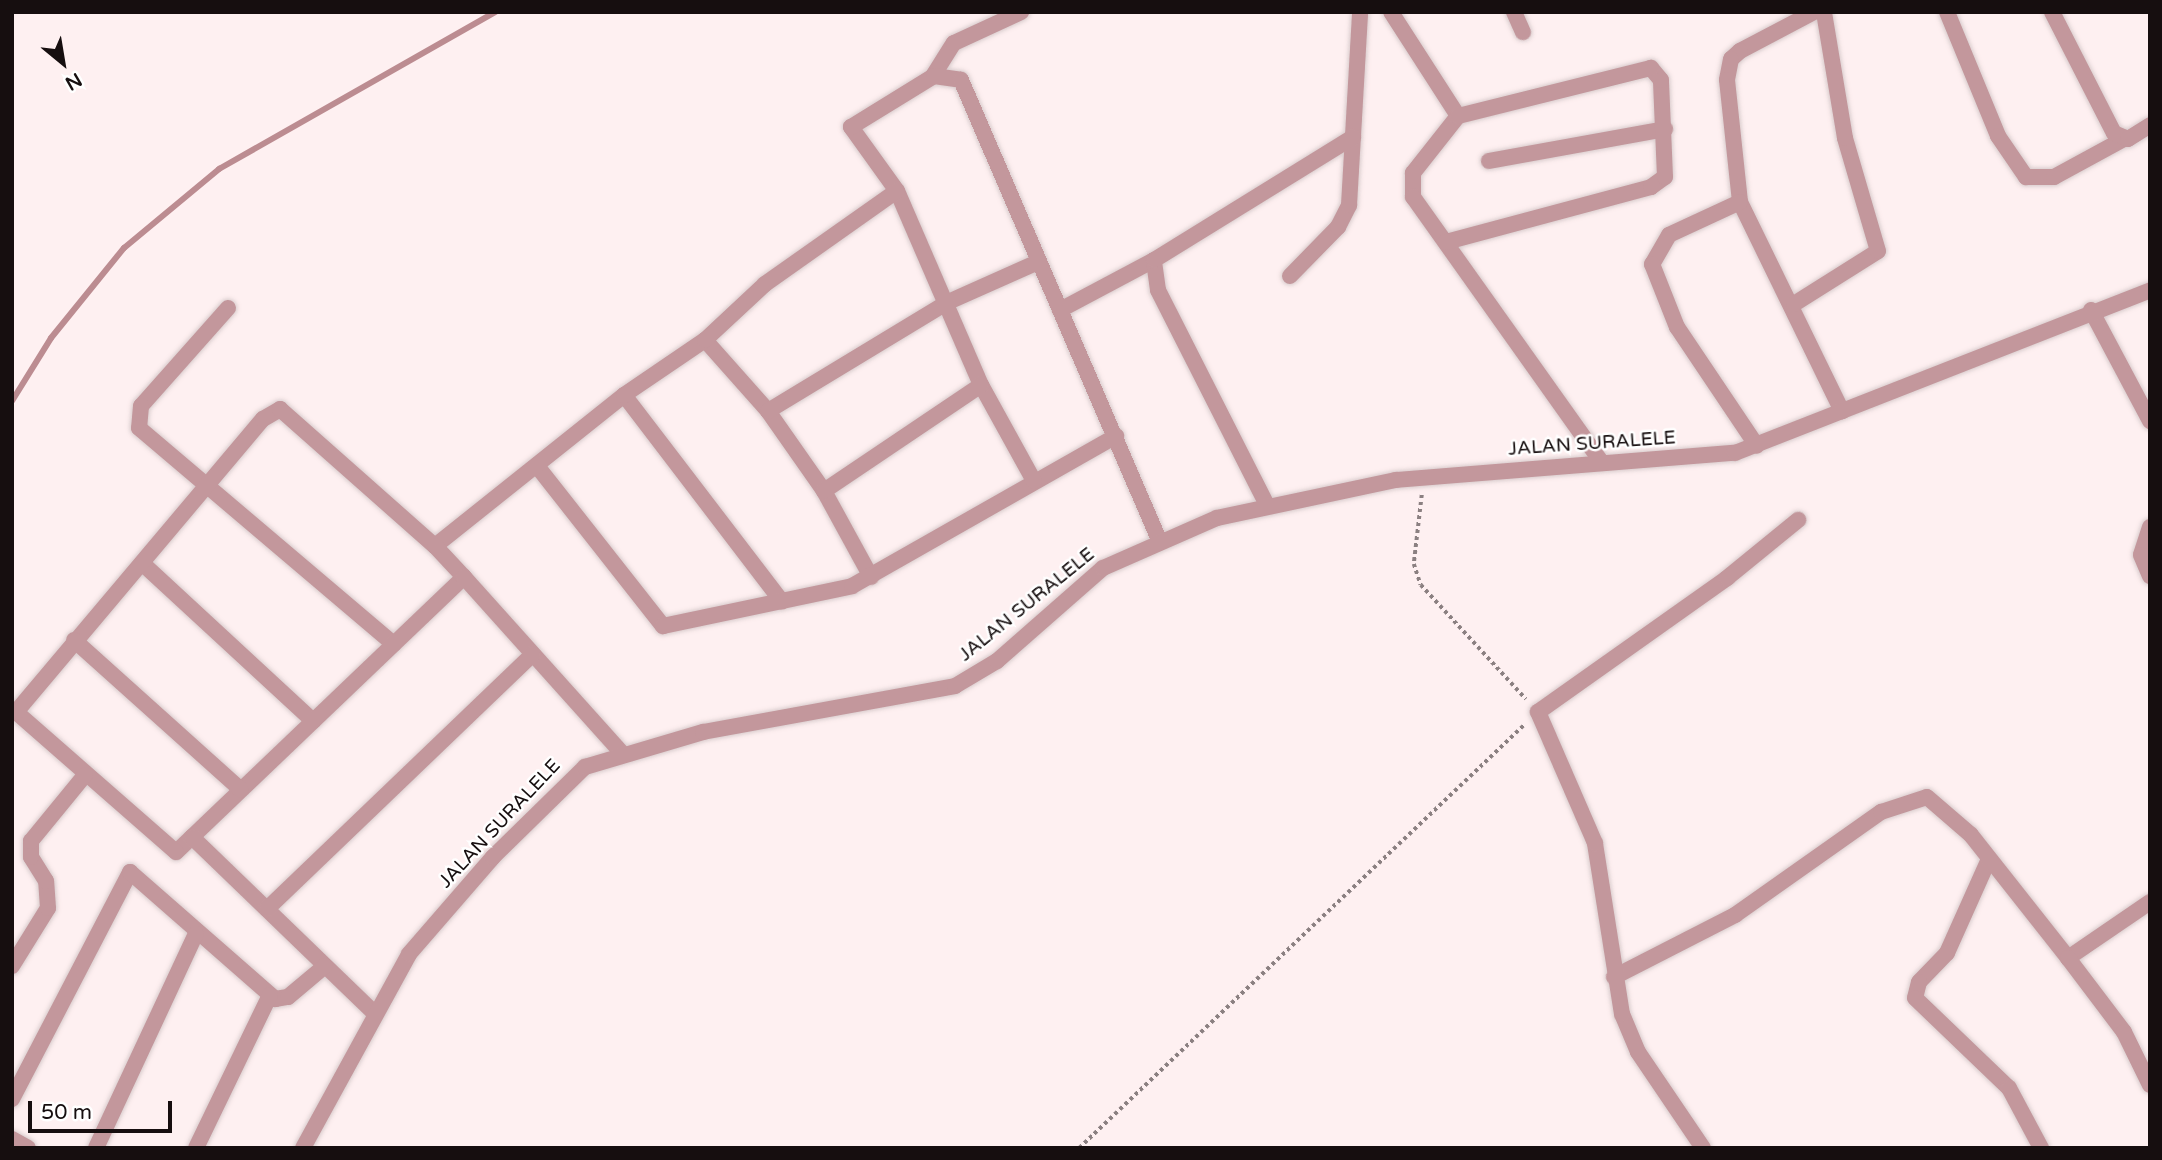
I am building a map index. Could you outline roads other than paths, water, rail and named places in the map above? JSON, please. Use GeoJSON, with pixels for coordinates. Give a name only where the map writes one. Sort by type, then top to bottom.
{"type":"FeatureCollection","features":[{"type":"Feature","properties":{"kind":"street"},"geometry":{"type":"LineString","coordinates":[[1021,12],[954,43],[933,76],[851,123],[897,191],[981,385],[1034,481]]}},
{"type":"Feature","properties":{"kind":"street"},"geometry":{"type":"LineString","coordinates":[[1290,276],[1346,216],[1360,12]]}},
{"type":"Feature","properties":{"kind":"street"},"geometry":{"type":"LineString","coordinates":[[1391,12],[1458,116]]}},
{"type":"Feature","properties":{"kind":"street"},"geometry":{"type":"LineString","coordinates":[[1514,12],[1523,32]]}},
{"type":"Feature","properties":{"kind":"street"},"geometry":{"type":"LineString","coordinates":[[1814,12],[1741,51],[1727,68],[1740,202],[1794,304],[1842,411]]}},
{"type":"Feature","properties":{"kind":"street"},"geometry":{"type":"LineString","coordinates":[[1794,304],[1878,251],[1845,138],[1824,12]]}},
{"type":"Feature","properties":{"kind":"street"},"geometry":{"type":"LineString","coordinates":[[1947,12],[1998,136],[2025,177],[2054,177],[2150,125]]}},
{"type":"Feature","properties":{"kind":"street"},"geometry":{"type":"LineString","coordinates":[[2052,12],[2108,125],[2124,139]]}},
{"type":"Feature","properties":{"kind":"street"},"geometry":{"type":"LineString","coordinates":[[1446,242],[1659,184],[1665,177],[1661,80],[1651,68],[1458,116],[1413,173],[1410,188],[1446,242],[1601,462]]}},
{"type":"Feature","properties":{"kind":"street"},"geometry":{"type":"LineString","coordinates":[[933,76],[961,80],[1160,542]]}},
{"type":"Feature","properties":{"kind":"street"},"geometry":{"type":"LineString","coordinates":[[1489,161],[1665,129]]}},
{"type":"Feature","properties":{"kind":"street"},"geometry":{"type":"LineString","coordinates":[[1059,310],[1154,260],[1353,137]]}},
{"type":"Feature","properties":{"kind":"street"},"geometry":{"type":"LineString","coordinates":[[435,546],[624,395],[705,340],[765,284],[897,191]]}},
{"type":"Feature","properties":{"kind":"street"},"geometry":{"type":"LineString","coordinates":[[1740,202],[1669,235],[1652,264],[1677,327],[1758,446]]}},
{"type":"Feature","properties":{"kind":"street"},"geometry":{"type":"LineString","coordinates":[[1154,260],[1158,290],[1267,505]]}},
{"type":"Feature","properties":{"kind":"street"},"geometry":{"type":"LineString","coordinates":[[768,411],[946,303],[1038,262]]}},
{"type":"Feature","properties":{"kind":"street","name":"JALAN SURALELE"},"geometry":{"type":"LineString","coordinates":[[303,1148],[374,1013],[409,954],[559,787],[585,766],[703,733],[955,687],[998,661],[1103,568],[1160,542],[1267,505],[1424,478],[1601,462],[1703,457],[1758,446],[2091,310],[2150,290]]}},
{"type":"Feature","properties":{"kind":"street"},"geometry":{"type":"LineString","coordinates":[[228,308],[135,417],[139,428],[210,485],[394,644]]}},
{"type":"Feature","properties":{"kind":"street"},"geometry":{"type":"LineString","coordinates":[[2091,310],[2150,421]]}},
{"type":"Feature","properties":{"kind":"street"},"geometry":{"type":"LineString","coordinates":[[705,340],[768,411],[824,491],[871,577]]}},
{"type":"Feature","properties":{"kind":"street"},"geometry":{"type":"LineString","coordinates":[[824,491],[981,385]]}},
{"type":"Feature","properties":{"kind":"street"},"geometry":{"type":"LineString","coordinates":[[624,395],[782,602]]}},
{"type":"Feature","properties":{"kind":"street"},"geometry":{"type":"LineString","coordinates":[[464,577],[192,837],[172,852],[15,709],[210,485],[263,419],[280,408],[435,546],[464,577],[623,754]]}},
{"type":"Feature","properties":{"kind":"street"},"geometry":{"type":"LineString","coordinates":[[537,466],[663,626],[826,596],[871,577],[1116,436]]}},
{"type":"Feature","properties":{"kind":"street"},"geometry":{"type":"LineString","coordinates":[[1703,1148],[1638,1052],[1614,976],[1595,843],[1538,712],[1727,578],[1798,520]]}},
{"type":"Feature","properties":{"kind":"street"},"geometry":{"type":"LineString","coordinates":[[2150,527],[2141,555],[2150,576]]}},
{"type":"Feature","properties":{"kind":"street"},"geometry":{"type":"LineString","coordinates":[[142,563],[313,721]]}},
{"type":"Feature","properties":{"kind":"street"},"geometry":{"type":"LineString","coordinates":[[74,640],[241,790]]}},
{"type":"Feature","properties":{"kind":"street"},"geometry":{"type":"LineString","coordinates":[[267,909],[533,654]]}},
{"type":"Feature","properties":{"kind":"street"},"geometry":{"type":"LineString","coordinates":[[12,966],[48,908],[31,841],[85,775]]}},
{"type":"Feature","properties":{"kind":"street"},"geometry":{"type":"LineString","coordinates":[[1614,976],[1735,915],[1881,812],[1917,797],[1936,800],[1989,859],[2068,958],[2123,1032],[2150,1084]]}},
{"type":"Feature","properties":{"kind":"street"},"geometry":{"type":"LineString","coordinates":[[192,837],[374,1013]]}},
{"type":"Feature","properties":{"kind":"street"},"geometry":{"type":"LineString","coordinates":[[1989,859],[1947,953],[1919,982],[1915,998],[2009,1088],[2041,1148]]}},
{"type":"Feature","properties":{"kind":"street"},"geometry":{"type":"LineString","coordinates":[[12,1099],[126,874],[135,872],[196,934],[270,995],[288,997],[325,966]]}},
{"type":"Feature","properties":{"kind":"street"},"geometry":{"type":"LineString","coordinates":[[2068,958],[2150,902]]}},
{"type":"Feature","properties":{"kind":"street"},"geometry":{"type":"LineString","coordinates":[[96,1148],[196,934]]}},
{"type":"Feature","properties":{"kind":"street"},"geometry":{"type":"LineString","coordinates":[[196,1148],[270,995]]}},
{"type":"Feature","properties":{"kind":"street"},"geometry":{"type":"LineString","coordinates":[[12,1139],[28,1148]]}},
{"type":"Feature","properties":{"kind":"waterway"},"geometry":{"type":"LineString","coordinates":[[12,401],[51,338],[124,248],[219,169],[495,12]]}}]}
